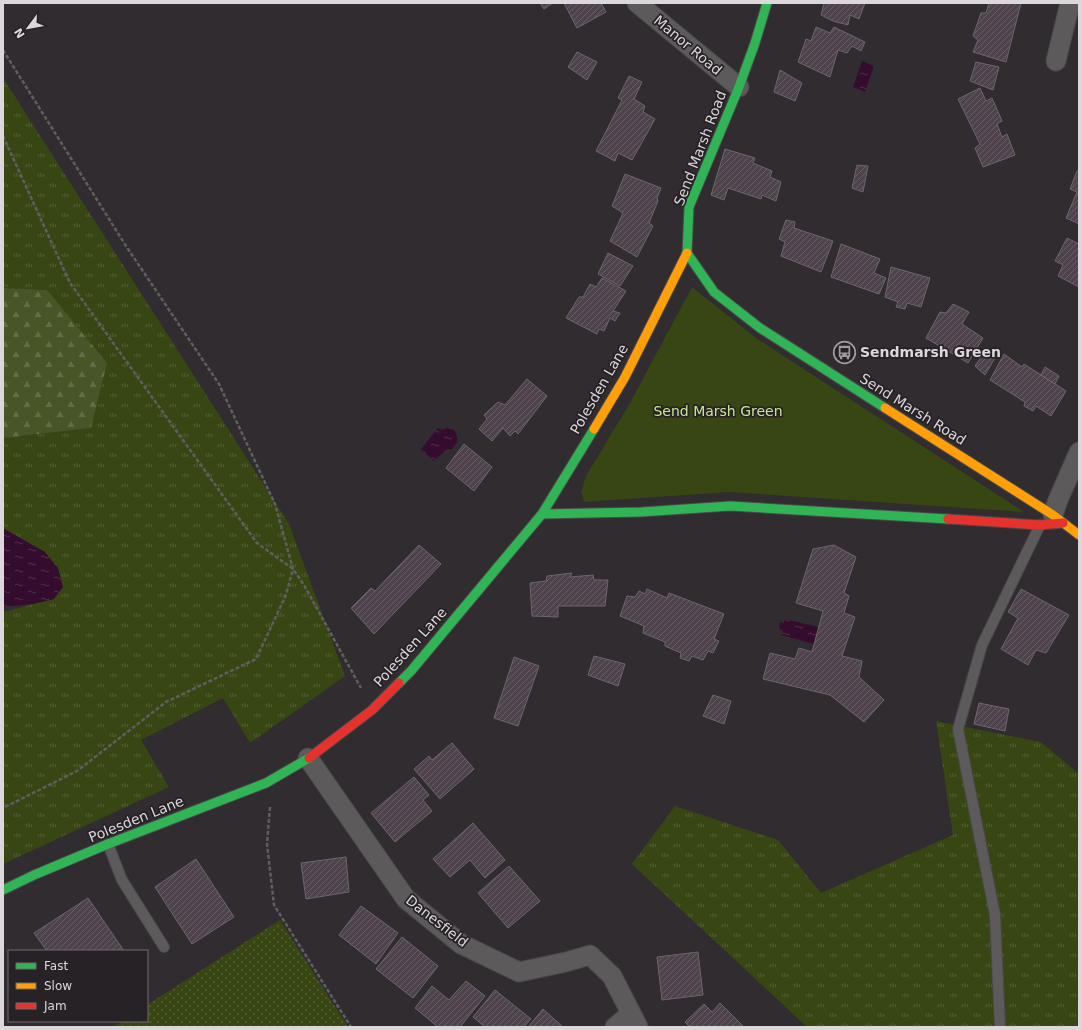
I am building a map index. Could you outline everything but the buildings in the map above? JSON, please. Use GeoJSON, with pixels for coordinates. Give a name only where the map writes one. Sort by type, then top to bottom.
{"type":"FeatureCollection","features":[{"type":"Feature","properties":{"kind":"street","name":"Manor Road"},"geometry":{"type":"LineString","coordinates":[[637,3],[739,87]]}},
{"type":"Feature","properties":{"kind":"street","name":"Send Marsh Road"},"geometry":{"type":"LineString","coordinates":[[767,3],[755,43],[739,87],[689,207],[687,253],[714,292],[760,328],[1052,521],[1079,535]]}},
{"type":"Feature","properties":{"kind":"street"},"geometry":{"type":"LineString","coordinates":[[1056,61],[1070,3]]}},
{"type":"Feature","properties":{"kind":"street","name":"Polesden Lane"},"geometry":{"type":"LineString","coordinates":[[3,890],[34,875],[108,844],[266,783],[308,758],[372,710],[411,671],[542,514],[624,377],[687,253]]}},
{"type":"Feature","properties":{"kind":"street"},"geometry":{"type":"LineString","coordinates":[[542,514],[641,512],[730,506],[1052,521],[1058,500],[1079,452]]}},
{"type":"Feature","properties":{"kind":"street","name":"Danesfield"},"geometry":{"type":"LineString","coordinates":[[308,758],[406,899],[461,944],[519,972],[566,962],[590,955],[612,976],[634,1020]]}},
{"type":"Feature","properties":{"kind":"street"},"geometry":{"type":"LineString","coordinates":[[615,1027],[634,1020]]}},
{"type":"Feature","properties":{"kind":"lane"},"geometry":{"type":"LineString","coordinates":[[1000,1027],[995,915],[958,729],[982,645],[1052,521]]}},
{"type":"Feature","properties":{"kind":"lane"},"geometry":{"type":"LineString","coordinates":[[108,844],[122,880],[164,947]]}},
{"type":"Feature","properties":{"kind":"path"},"geometry":{"type":"LineString","coordinates":[[3,50],[126,246],[219,384],[275,504],[293,568],[304,585],[372,710]]}},
{"type":"Feature","properties":{"kind":"path"},"geometry":{"type":"LineString","coordinates":[[3,136],[70,283],[257,543],[293,568]]}},
{"type":"Feature","properties":{"kind":"path"},"geometry":{"type":"LineString","coordinates":[[3,808],[77,772],[166,702],[256,659],[286,594],[293,568]]}},
{"type":"Feature","properties":{"kind":"path"},"geometry":{"type":"LineString","coordinates":[[266,783],[270,810],[267,844],[274,905],[351,1027]]}},
{"type":"Feature","properties":{"kind":"green space"},"geometry":{"type":"Polygon","coordinates":[[[3,78],[289,524],[345,676],[250,743],[223,698],[141,740],[169,787],[3,864],[3,612],[53,599],[3,530],[3,438],[91,428],[47,290],[3,288],[3,78]]]}},
{"type":"Feature","properties":{"kind":"green space","name":"Send Marsh Green"},"geometry":{"type":"Polygon","coordinates":[[[692,287],[756,338],[1024,512],[729,492],[584,502],[581,492],[586,476],[630,403],[692,287]]]}},
{"type":"Feature","properties":{"kind":"green space"},"geometry":{"type":"Polygon","coordinates":[[[3,288],[47,290],[107,363],[91,428],[3,438],[3,288]]]}},
{"type":"Feature","properties":{"kind":"green space"},"geometry":{"type":"Polygon","coordinates":[[[936,721],[1041,742],[1079,774],[1079,1027],[807,1027],[632,864],[675,806],[778,840],[821,893],[953,835],[936,721]]]}},
{"type":"Feature","properties":{"kind":"green space"},"geometry":{"type":"Polygon","coordinates":[[[280,920],[348,1027],[113,1027],[121,1022],[148,1022],[148,1004],[280,920]]]}},
{"type":"Feature","properties":{"kind":"water"},"geometry":{"type":"Polygon","coordinates":[[[862,61],[874,66],[865,92],[853,87],[862,61]]]}},
{"type":"Feature","properties":{"kind":"water"},"geometry":{"type":"Polygon","coordinates":[[[438,428],[442,430],[447,428],[454,430],[458,440],[452,449],[447,449],[434,461],[421,449],[438,428]]]}},
{"type":"Feature","properties":{"kind":"water"},"geometry":{"type":"Polygon","coordinates":[[[3,528],[45,552],[58,568],[63,587],[54,599],[33,604],[3,607],[3,528]]]}},
{"type":"Feature","properties":{"kind":"water"},"geometry":{"type":"Polygon","coordinates":[[[785,619],[819,627],[814,644],[781,635],[783,631],[779,628],[780,622],[784,623],[785,619]]]}},
{"type":"Feature","properties":{"kind":"traffic: fast"},"geometry":{"type":"LineString","coordinates":[[767,3],[755,43],[739,87],[689,207],[687,253],[714,292],[760,328],[885,408]]}},
{"type":"Feature","properties":{"kind":"traffic: fast"},"geometry":{"type":"LineString","coordinates":[[399,683],[411,671],[542,514],[594,429]]}},
{"type":"Feature","properties":{"kind":"traffic: fast"},"geometry":{"type":"LineString","coordinates":[[542,514],[641,512],[730,506],[948,519]]}},
{"type":"Feature","properties":{"kind":"traffic: fast"},"geometry":{"type":"LineString","coordinates":[[3,890],[34,875],[108,844],[266,783],[309,758]]}},
{"type":"Feature","properties":{"kind":"traffic: slow"},"geometry":{"type":"LineString","coordinates":[[594,429],[625,377],[687,253]]}},
{"type":"Feature","properties":{"kind":"traffic: slow"},"geometry":{"type":"LineString","coordinates":[[885,408],[1053,515],[1079,535]]}},
{"type":"Feature","properties":{"kind":"traffic: jam"},"geometry":{"type":"LineString","coordinates":[[948,519],[1040,525],[1063,523]]}},
{"type":"Feature","properties":{"kind":"traffic: jam"},"geometry":{"type":"LineString","coordinates":[[309,758],[372,710],[399,683]]}},
{"type":"Feature","properties":{"kind":"place","name":"Sendmarsh Green"},"geometry":{"type":"Point","coordinates":[845,352]}}]}
